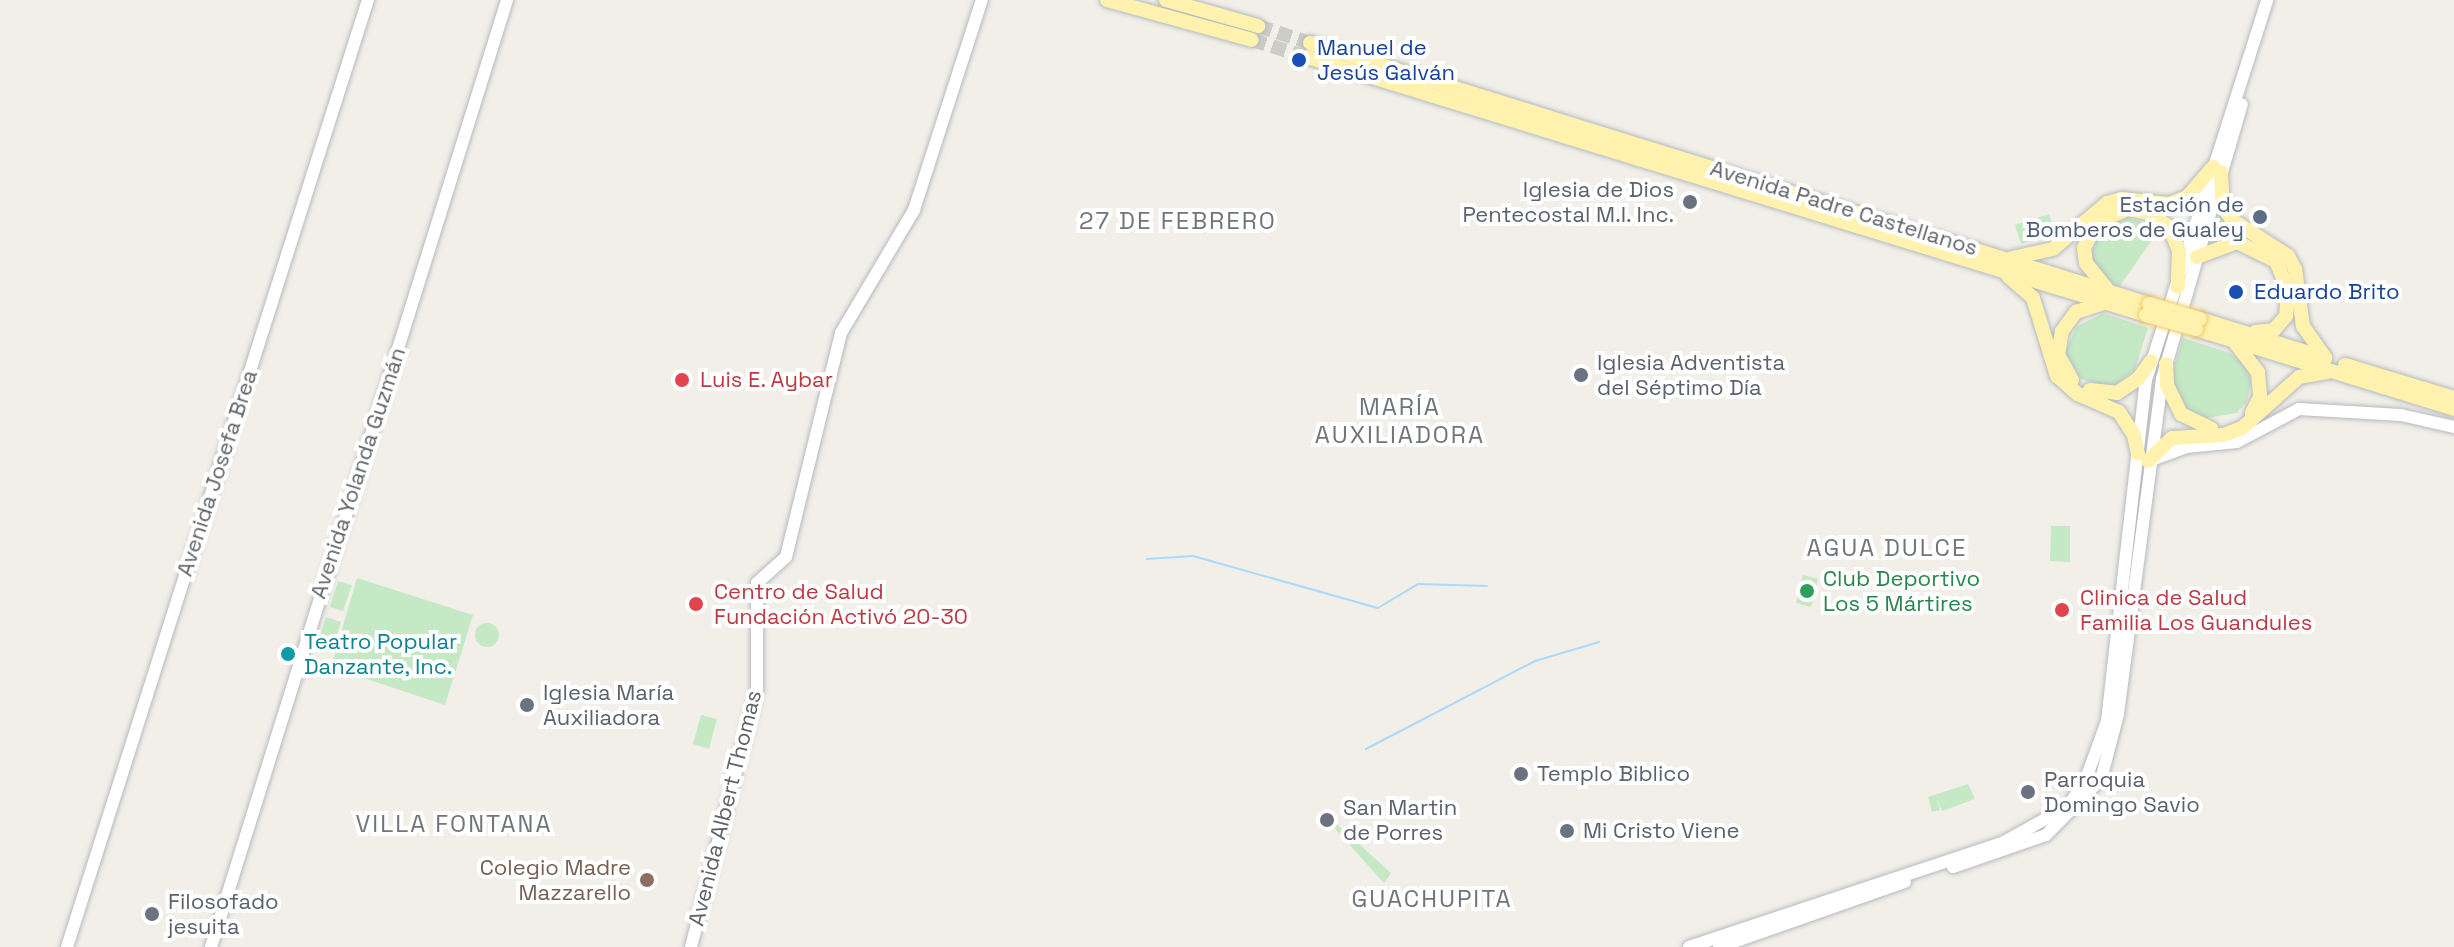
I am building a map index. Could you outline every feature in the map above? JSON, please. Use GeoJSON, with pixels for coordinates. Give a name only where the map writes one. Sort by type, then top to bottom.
{"type":"FeatureCollection","features":[{"type":"Feature","properties":{"kind":"main road","name":"Avenida Josefa Brea"},"geometry":{"type":"LineString","coordinates":[[67,947],[368,0]]}},
{"type":"Feature","properties":{"kind":"main road","name":"Avenida Yolanda Guzmán"},"geometry":{"type":"LineString","coordinates":[[211,947],[507,0]]}},
{"type":"Feature","properties":{"kind":"main road","name":"Avenida Albert Thomas"},"geometry":{"type":"LineString","coordinates":[[691,947],[757,690],[757,583],[786,557],[841,333],[914,210],[982,0]]}},
{"type":"Feature","properties":{"kind":"main road"},"geometry":{"type":"LineString","coordinates":[[1107,0],[1255,33],[1166,0]]}},
{"type":"Feature","properties":{"kind":"main road"},"geometry":{"type":"LineString","coordinates":[[1689,947],[1904,878],[2040,826],[2067,807],[2091,773],[2107,721],[2158,362],[2178,287],[2217,170],[2267,0]]}},
{"type":"Feature","properties":{"kind":"main road","name":"Avenida Padre Castellanos"},"geometry":{"type":"LineString","coordinates":[[1308,50],[2237,336],[2339,372],[2376,379]]}},
{"type":"Feature","properties":{"kind":"main road"},"geometry":{"type":"LineString","coordinates":[[2143,458],[2134,435],[2119,412],[2078,394],[2057,376],[2033,298],[2005,265],[2053,249],[2107,203],[2122,199],[2169,204],[2187,197],[2217,170]]}},
{"type":"Feature","properties":{"kind":"main road"},"geometry":{"type":"LineString","coordinates":[[2178,287],[2179,250],[2169,227],[2149,213],[2127,209],[2097,222],[2084,248],[2091,273],[2110,298],[2087,306],[2067,320],[2058,343],[2066,373],[2087,389],[2117,393],[2158,362],[2197,257],[2217,170]]}},
{"type":"Feature","properties":{"kind":"main road"},"geometry":{"type":"LineString","coordinates":[[2217,170],[2223,207],[2232,220],[2288,256],[2295,269],[2303,326],[2325,358]]}},
{"type":"Feature","properties":{"kind":"main road"},"geometry":{"type":"LineString","coordinates":[[2158,362],[2181,414],[2197,425],[2224,429],[2250,416],[2260,397],[2258,372],[2237,336],[2267,332],[2281,325],[2289,305],[2284,274],[2265,252],[2237,242],[2197,257]]}},
{"type":"Feature","properties":{"kind":"main road","name":"Avenida Padre Castellanos"},"geometry":{"type":"LineString","coordinates":[[2237,336],[2325,358],[2376,379]]}},
{"type":"Feature","properties":{"kind":"main road"},"geometry":{"type":"LineString","coordinates":[[2143,458],[2172,438],[2223,435],[2242,428],[2299,377],[2339,372]]}},
{"type":"Feature","properties":{"kind":"main road"},"geometry":{"type":"LineString","coordinates":[[2376,379],[2454,398]]}},
{"type":"Feature","properties":{"kind":"main road"},"geometry":{"type":"LineString","coordinates":[[2376,379],[2454,409]]}},
{"type":"Feature","properties":{"kind":"main road"},"geometry":{"type":"LineString","coordinates":[[2143,458],[2186,447],[2237,442],[2299,409],[2401,415],[2454,427]]}},
{"type":"Feature","properties":{"kind":"main road"},"geometry":{"type":"LineString","coordinates":[[1719,947],[1841,897]]}},
{"type":"Feature","properties":{"kind":"green space"},"geometry":{"type":"Polygon","coordinates":[[[2220,212],[2239,237],[2210,245],[2220,212]]]}},
{"type":"Feature","properties":{"kind":"green space"},"geometry":{"type":"Polygon","coordinates":[[[2049,214],[2055,233],[2021,244],[2015,225],[2049,214]]]}},
{"type":"Feature","properties":{"kind":"green space"},"geometry":{"type":"Polygon","coordinates":[[[2128,218],[2161,227],[2117,290],[2094,268],[2091,254],[2102,229],[2128,218]]]}},
{"type":"Feature","properties":{"kind":"green space"},"geometry":{"type":"Polygon","coordinates":[[[2103,313],[2148,328],[2135,369],[2111,388],[2081,379],[2065,352],[2076,327],[2103,313]]]}},
{"type":"Feature","properties":{"kind":"green space"},"geometry":{"type":"Polygon","coordinates":[[[2183,338],[2230,353],[2246,366],[2251,383],[2247,401],[2237,413],[2207,418],[2181,406],[2172,374],[2183,338]]]}},
{"type":"Feature","properties":{"kind":"green space"},"geometry":{"type":"Polygon","coordinates":[[[2051,526],[2070,526],[2070,562],[2050,561],[2051,526]]]}},
{"type":"Feature","properties":{"kind":"green space","name":"Club Deportivo Los 5 Mártires"},"geometry":{"type":"Polygon","coordinates":[[[1803,575],[1818,579],[1811,607],[1796,603],[1803,575]]]}},
{"type":"Feature","properties":{"kind":"green space"},"geometry":{"type":"Polygon","coordinates":[[[357,578],[473,615],[445,705],[331,667],[357,578]]]}},
{"type":"Feature","properties":{"kind":"green space"},"geometry":{"type":"Polygon","coordinates":[[[338,581],[352,585],[343,611],[330,607],[338,581]]]}},
{"type":"Feature","properties":{"kind":"green space"},"geometry":{"type":"Polygon","coordinates":[[[326,617],[341,622],[331,653],[316,648],[326,617]]]}},
{"type":"Feature","properties":{"kind":"green space"},"geometry":{"type":"Polygon","coordinates":[[[487,623],[495,627],[499,635],[495,643],[487,647],[479,643],[475,635],[479,627],[487,623]]]}},
{"type":"Feature","properties":{"kind":"green space"},"geometry":{"type":"Polygon","coordinates":[[[701,715],[717,719],[709,749],[693,744],[701,715]]]}},
{"type":"Feature","properties":{"kind":"green space"},"geometry":{"type":"Polygon","coordinates":[[[1968,784],[1975,799],[1942,811],[1937,799],[1940,810],[1932,812],[1928,797],[1968,784]]]}},
{"type":"Feature","properties":{"kind":"green space"},"geometry":{"type":"Polygon","coordinates":[[[1329,817],[1391,873],[1384,883],[1327,820],[1329,817]]]}},
{"type":"Feature","properties":{"kind":"waterway"},"geometry":{"type":"LineString","coordinates":[[1147,559],[1193,556],[1378,608],[1418,584],[1487,586]]}},
{"type":"Feature","properties":{"kind":"waterway"},"geometry":{"type":"LineString","coordinates":[[1366,749],[1535,661],[1599,642]]}},
{"type":"Feature","properties":{"kind":"tunnel"},"geometry":{"type":"LineString","coordinates":[[1258,26],[1310,43]]}},
{"type":"Feature","properties":{"kind":"tunnel"},"geometry":{"type":"LineString","coordinates":[[1252,40],[1307,57]]}},
{"type":"Feature","properties":{"kind":"place","name":"Manuel de Jesús Galván"},"geometry":{"type":"Point","coordinates":[1299,60]}},
{"type":"Feature","properties":{"kind":"place","name":"Iglesia de Dios Pentecostal M.I. Inc."},"geometry":{"type":"Point","coordinates":[1690,202]}},
{"type":"Feature","properties":{"kind":"place","name":"Estación de Bomberos de Gualey"},"geometry":{"type":"Point","coordinates":[2260,217]}},
{"type":"Feature","properties":{"kind":"place","name":"Eduardo Brito"},"geometry":{"type":"Point","coordinates":[2236,292]}},
{"type":"Feature","properties":{"kind":"place","name":"Iglesia Adventista del Séptimo Día"},"geometry":{"type":"Point","coordinates":[1581,375]}},
{"type":"Feature","properties":{"kind":"place","name":"Luis E. Aybar"},"geometry":{"type":"Point","coordinates":[682,380]}},
{"type":"Feature","properties":{"kind":"place","name":"Club Deportivo Los 5 Mártires"},"geometry":{"type":"Point","coordinates":[1807,591]}},
{"type":"Feature","properties":{"kind":"place","name":"Centro de Salud Fundación Activó 20-30"},"geometry":{"type":"Point","coordinates":[696,604]}},
{"type":"Feature","properties":{"kind":"place","name":"Clinica de Salud Familia Los Guandules"},"geometry":{"type":"Point","coordinates":[2062,610]}},
{"type":"Feature","properties":{"kind":"place","name":"Teatro Popular Danzante, Inc."},"geometry":{"type":"Point","coordinates":[288,654]}},
{"type":"Feature","properties":{"kind":"place","name":"Iglesia María Auxiliadora"},"geometry":{"type":"Point","coordinates":[527,705]}},
{"type":"Feature","properties":{"kind":"place","name":"Templo Biblico"},"geometry":{"type":"Point","coordinates":[1521,774]}},
{"type":"Feature","properties":{"kind":"place","name":"Parroquia Domingo Savio"},"geometry":{"type":"Point","coordinates":[2028,792]}},
{"type":"Feature","properties":{"kind":"place","name":"San Martin de Porres"},"geometry":{"type":"Point","coordinates":[1327,820]}},
{"type":"Feature","properties":{"kind":"place","name":"Mi Cristo Viene"},"geometry":{"type":"Point","coordinates":[1567,831]}},
{"type":"Feature","properties":{"kind":"place","name":"Colegio Madre Mazzarello"},"geometry":{"type":"Point","coordinates":[647,880]}},
{"type":"Feature","properties":{"kind":"place","name":"Filosofado jesuita"},"geometry":{"type":"Point","coordinates":[152,914]}},
{"type":"Feature","properties":{"kind":"district","name":"27 DE FEBRERO"},"geometry":{"type":"Point","coordinates":[1178,221]}},
{"type":"Feature","properties":{"kind":"district","name":"MARÍA AUXILIADORA"},"geometry":{"type":"Point","coordinates":[1400,421]}},
{"type":"Feature","properties":{"kind":"district","name":"AGUA DULCE"},"geometry":{"type":"Point","coordinates":[1887,548]}},
{"type":"Feature","properties":{"kind":"district","name":"VILLA FONTANA"},"geometry":{"type":"Point","coordinates":[454,824]}},
{"type":"Feature","properties":{"kind":"district","name":"GUACHUPITA"},"geometry":{"type":"Point","coordinates":[1432,899]}}]}
